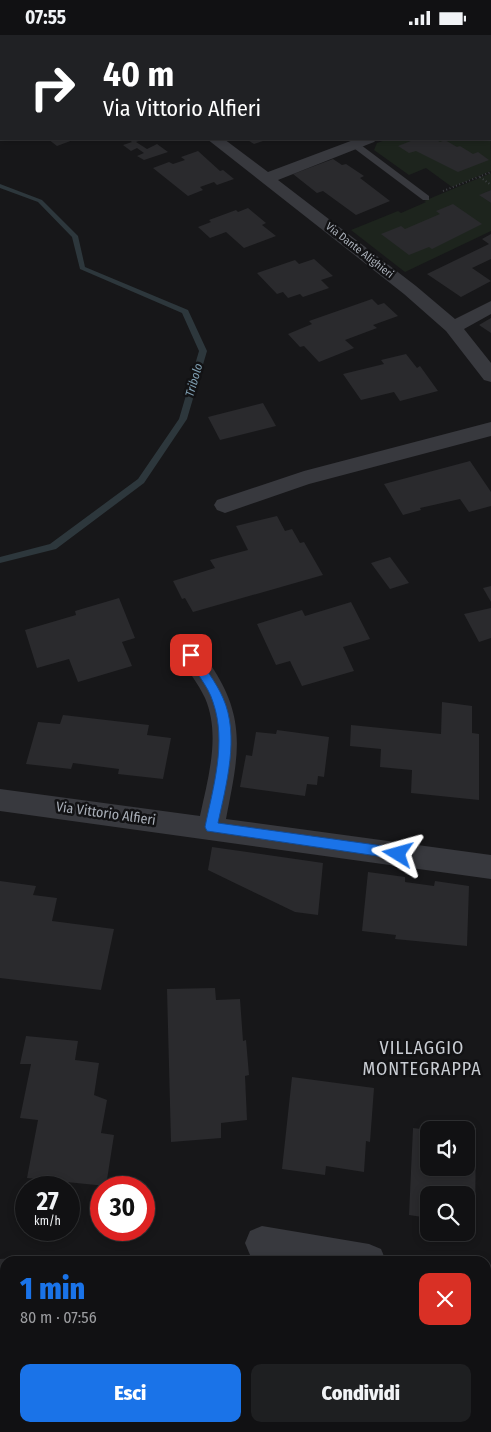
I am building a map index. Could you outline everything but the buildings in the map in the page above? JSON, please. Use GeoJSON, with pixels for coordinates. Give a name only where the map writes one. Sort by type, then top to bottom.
{"type":"FeatureCollection","features":[{"type":"Feature","properties":{"kind":"street","name":"Via Dante Alighieri"},"geometry":{"type":"LineString","coordinates":[[216,140],[410,290],[453,327],[491,376]]}},
{"type":"Feature","properties":{"kind":"street"},"geometry":{"type":"LineString","coordinates":[[267,178],[362,142]]}},
{"type":"Feature","properties":{"kind":"street"},"geometry":{"type":"LineString","coordinates":[[453,327],[491,307]]}},
{"type":"Feature","properties":{"kind":"street"},"geometry":{"type":"LineString","coordinates":[[225,505],[304,478],[491,429]]}},
{"type":"Feature","properties":{"kind":"street"},"geometry":{"type":"LineString","coordinates":[[191,655],[218,700],[225,727],[223,769],[211,827]]}},
{"type":"Feature","properties":{"kind":"street","name":"Via Vittorio Alfieri"},"geometry":{"type":"LineString","coordinates":[[0,800],[211,827],[491,867]]}},
{"type":"Feature","properties":{"kind":"street"},"geometry":{"type":"LineString","coordinates":[[262,1243],[339,1256]]}},
{"type":"Feature","properties":{"kind":"lane"},"geometry":{"type":"LineString","coordinates":[[362,142],[426,198]]}},
{"type":"Feature","properties":{"kind":"path"},"geometry":{"type":"LineString","coordinates":[[426,198],[491,172]]}},
{"type":"Feature","properties":{"kind":"path"},"geometry":{"type":"LineString","coordinates":[[480,177],[491,185]]}},
{"type":"Feature","properties":{"kind":"shaded area"},"geometry":{"type":"Polygon","coordinates":[[[385,140],[491,140],[491,171],[452,187],[426,168],[409,175],[374,150],[377,143],[385,140]]]}},
{"type":"Feature","properties":{"kind":"shaded area"},"geometry":{"type":"Polygon","coordinates":[[[491,173],[491,190],[480,195],[491,203],[491,231],[405,272],[351,230],[398,211],[401,213],[426,202],[424,201],[491,173]]]}},
{"type":"Feature","properties":{"kind":"waterway","name":"Tribolo"},"geometry":{"type":"LineString","coordinates":[[0,186],[40,201],[75,236],[82,268],[185,312],[203,351],[183,419],[141,481],[53,547],[0,560]]}},
{"type":"Feature","properties":{"kind":"district","name":"VILLAGGIO MONTEGRAPPA"},"geometry":{"type":"Point","coordinates":[422,1058]}},
{"type":"Feature","properties":{"kind":"route"},"geometry":{"type":"LineString","coordinates":[[191,655],[218,700],[225,727],[223,769],[211,827],[398,854]]}}]}
